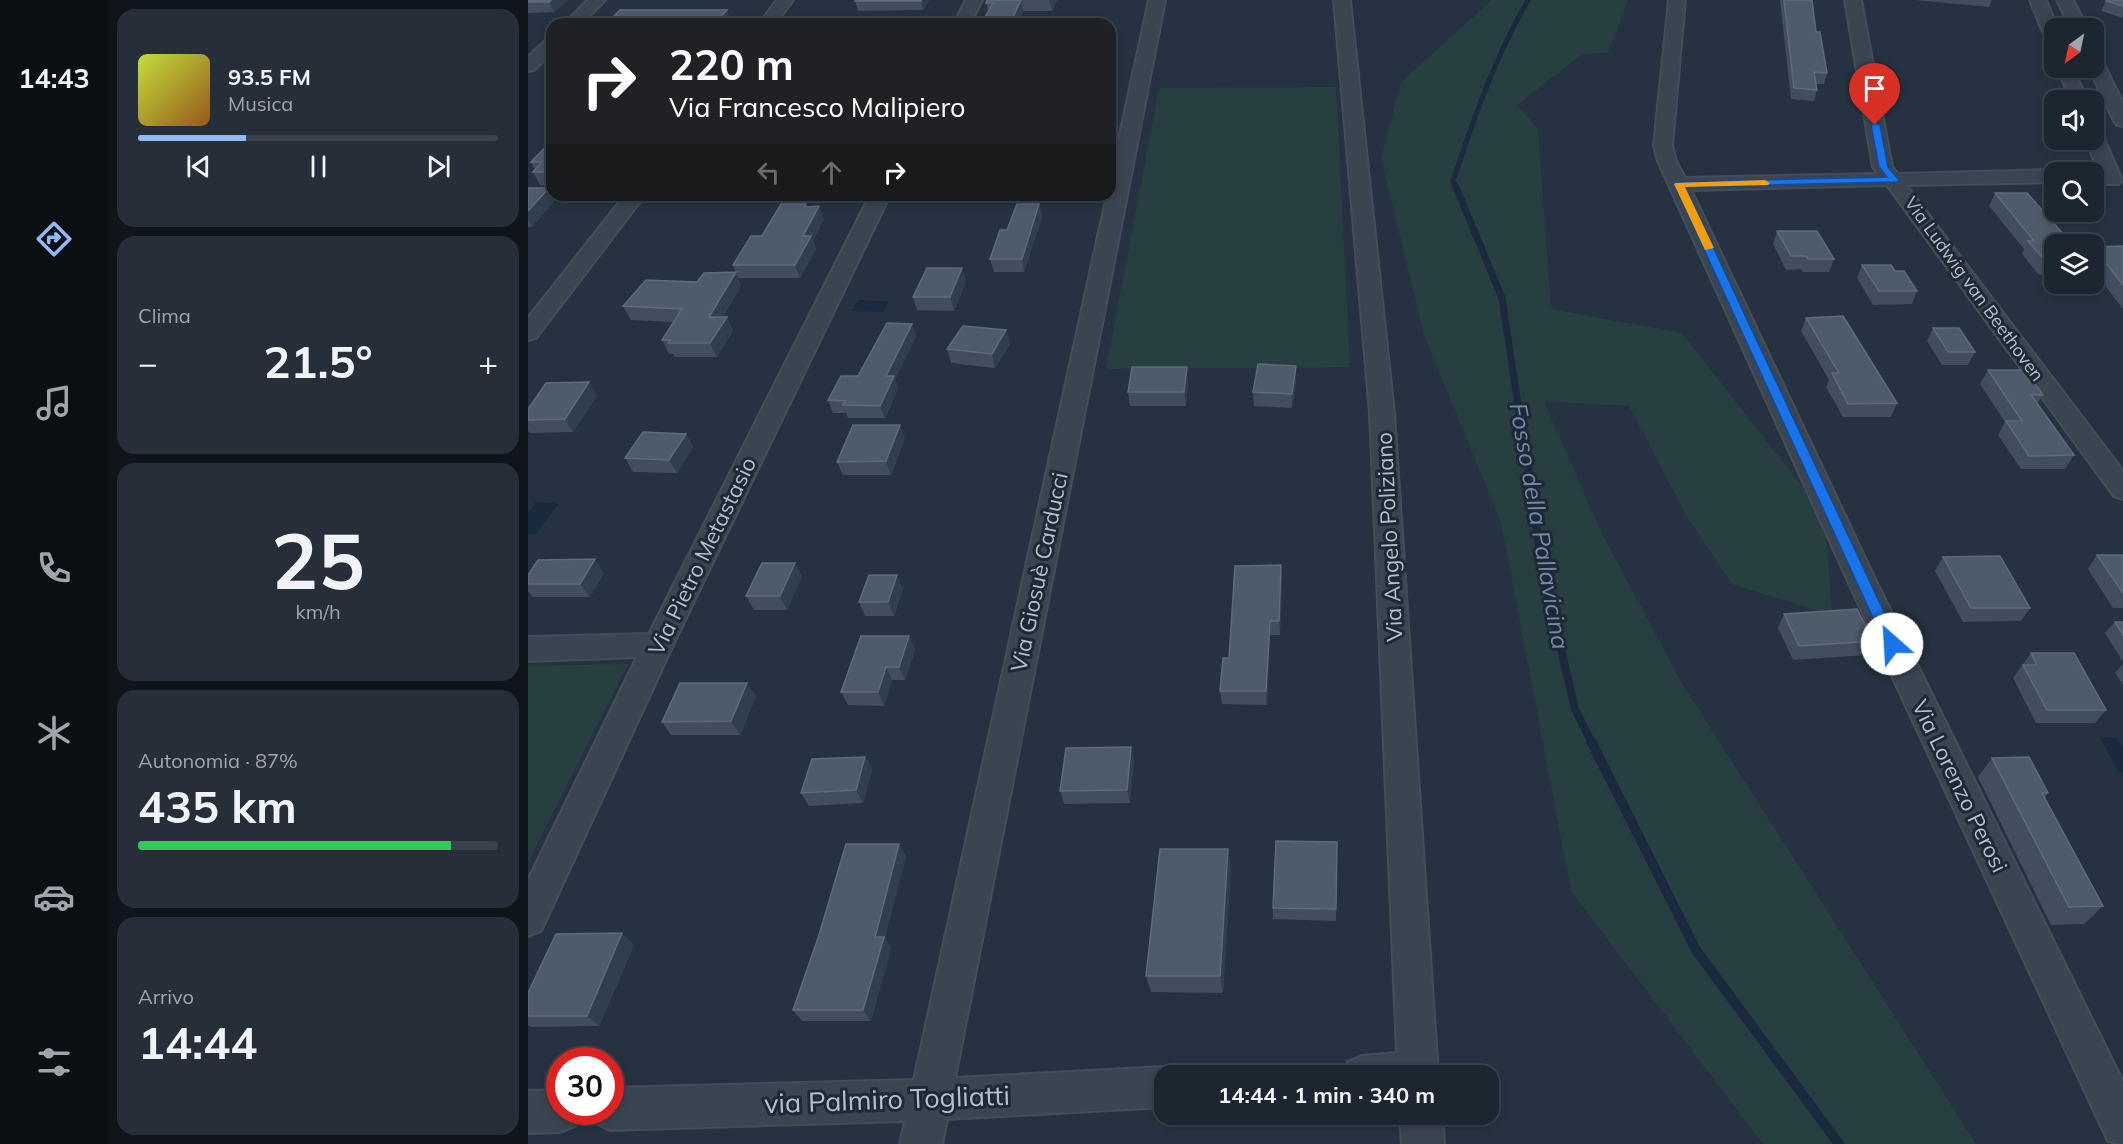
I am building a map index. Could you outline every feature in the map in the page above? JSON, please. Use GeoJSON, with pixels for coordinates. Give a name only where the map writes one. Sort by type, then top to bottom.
{"type":"FeatureCollection","features":[{"type":"Feature","properties":{"kind":"street"},"geometry":{"type":"LineString","coordinates":[[578,18],[597,0]]}},
{"type":"Feature","properties":{"kind":"street"},"geometry":{"type":"LineString","coordinates":[[772,18],[785,0]]}},
{"type":"Feature","properties":{"kind":"street"},"geometry":{"type":"LineString","coordinates":[[965,18],[974,0]]}},
{"type":"Feature","properties":{"kind":"street","name":"Via Giosuè Carducci"},"geometry":{"type":"LineString","coordinates":[[1116,178],[1157,0]]}},
{"type":"Feature","properties":{"kind":"street","name":"Via Angelo Poliziano"},"geometry":{"type":"LineString","coordinates":[[1342,0],[1383,413],[1418,1065]]}},
{"type":"Feature","properties":{"kind":"street","name":"Via Lorenzo Perosi"},"geometry":{"type":"LineString","coordinates":[[1677,0],[1663,145],[1667,161],[1856,569],[2123,1126]]}},
{"type":"Feature","properties":{"kind":"street","name":"Via Ludwig van Beethoven"},"geometry":{"type":"LineString","coordinates":[[1853,0],[1883,167],[2123,490]]}},
{"type":"Feature","properties":{"kind":"street"},"geometry":{"type":"LineString","coordinates":[[2038,0],[2045,18]]}},
{"type":"Feature","properties":{"kind":"street"},"geometry":{"type":"LineString","coordinates":[[2065,0],[2074,18]]}},
{"type":"Feature","properties":{"kind":"street"},"geometry":{"type":"LineString","coordinates":[[528,66],[546,49]]}},
{"type":"Feature","properties":{"kind":"street"},"geometry":{"type":"LineString","coordinates":[[2102,78],[2123,121]]}},
{"type":"Feature","properties":{"kind":"street"},"geometry":{"type":"LineString","coordinates":[[2099,150],[2110,180]]}},
{"type":"Feature","properties":{"kind":"street"},"geometry":{"type":"LineString","coordinates":[[1679,184],[2044,176]]}},
{"type":"Feature","properties":{"kind":"street"},"geometry":{"type":"LineString","coordinates":[[528,333],[629,201]]}},
{"type":"Feature","properties":{"kind":"street","name":"Via Pietro Metastasio"},"geometry":{"type":"LineString","coordinates":[[528,919],[658,645],[877,201]]}},
{"type":"Feature","properties":{"kind":"street","name":"Via Giosuè Carducci"},"geometry":{"type":"LineString","coordinates":[[921,1144],[1111,201]]}},
{"type":"Feature","properties":{"kind":"street"},"geometry":{"type":"LineString","coordinates":[[528,649],[658,645]]}},
{"type":"Feature","properties":{"kind":"street","name":"via Palmiro Togliatti"},"geometry":{"type":"LineString","coordinates":[[624,1109],[930,1100],[1154,1088]]}},
{"type":"Feature","properties":{"kind":"street"},"geometry":{"type":"LineString","coordinates":[[528,1112],[546,1111]]}},
{"type":"Feature","properties":{"kind":"street"},"geometry":{"type":"LineString","coordinates":[[1422,1125],[1424,1144]]}},
{"type":"Feature","properties":{"kind":"green space"},"geometry":{"type":"Polygon","coordinates":[[[1492,0],[1628,0],[1608,53],[1582,54],[1517,105],[1538,129],[1551,309],[1682,333],[1825,516],[1832,615],[1732,584],[1686,515],[1629,406],[1544,401],[1601,532],[1683,685],[1976,1144],[1763,1144],[1571,891],[1501,522],[1424,335],[1381,158],[1401,82],[1492,0]]]}},
{"type":"Feature","properties":{"kind":"green space"},"geometry":{"type":"Polygon","coordinates":[[[1336,87],[1350,367],[1106,369],[1159,88],[1336,87]]]}},
{"type":"Feature","properties":{"kind":"green space"},"geometry":{"type":"Polygon","coordinates":[[[628,664],[528,862],[528,666],[628,664]]]}},
{"type":"Feature","properties":{"kind":"water"},"geometry":{"type":"Polygon","coordinates":[[[858,300],[889,301],[883,312],[851,311],[858,300]]]}},
{"type":"Feature","properties":{"kind":"water"},"geometry":{"type":"Polygon","coordinates":[[[536,502],[559,503],[536,534],[528,534],[528,513],[536,502]]]}},
{"type":"Feature","properties":{"kind":"water"},"geometry":{"type":"Polygon","coordinates":[[[2100,737],[2117,738],[2123,748],[2123,772],[2118,772],[2100,737]]]}},
{"type":"Feature","properties":{"kind":"building"},"geometry":{"type":"Polygon","coordinates":[[[528,0],[551,0],[549,2],[528,2],[528,0]]]}},
{"type":"Feature","properties":{"kind":"building"},"geometry":{"type":"Polygon","coordinates":[[[921,0],[921,1],[855,1],[921,0]]]}},
{"type":"Feature","properties":{"kind":"building"},"geometry":{"type":"Polygon","coordinates":[[[987,0],[1021,0],[1013,18],[984,18],[993,3],[986,3],[987,0]]]}},
{"type":"Feature","properties":{"kind":"building"},"geometry":{"type":"Polygon","coordinates":[[[1784,0],[1812,0],[1816,32],[1820,32],[1827,73],[1814,72],[1817,90],[1794,88],[1784,0]]]}},
{"type":"Feature","properties":{"kind":"building"},"geometry":{"type":"Polygon","coordinates":[[[2123,0],[2123,6],[2106,1],[2123,0]]]}},
{"type":"Feature","properties":{"kind":"building"},"geometry":{"type":"Polygon","coordinates":[[[620,10],[727,10],[720,18],[612,18],[620,10]]]}},
{"type":"Feature","properties":{"kind":"building"},"geometry":{"type":"Polygon","coordinates":[[[546,146],[546,176],[545,172],[533,172],[542,162],[531,162],[546,146]]]}},
{"type":"Feature","properties":{"kind":"building"},"geometry":{"type":"Polygon","coordinates":[[[528,188],[545,188],[546,191],[528,211],[528,188]]]}},
{"type":"Feature","properties":{"kind":"building"},"geometry":{"type":"Polygon","coordinates":[[[1995,193],[2027,193],[2044,212],[2044,222],[2053,222],[2063,234],[2044,234],[2044,260],[2028,241],[2034,241],[1995,193]]]}},
{"type":"Feature","properties":{"kind":"building"},"geometry":{"type":"Polygon","coordinates":[[[781,204],[819,206],[803,236],[811,236],[795,265],[733,265],[751,236],[762,236],[781,204]]]}},
{"type":"Feature","properties":{"kind":"building"},"geometry":{"type":"Polygon","coordinates":[[[1017,204],[1039,204],[1022,259],[990,259],[1000,230],[1007,230],[1017,204]]]}},
{"type":"Feature","properties":{"kind":"building"},"geometry":{"type":"Polygon","coordinates":[[[1777,231],[1817,231],[1834,259],[1808,259],[1806,256],[1791,256],[1777,231]]]}},
{"type":"Feature","properties":{"kind":"building"},"geometry":{"type":"Polygon","coordinates":[[[2123,246],[2123,285],[2104,261],[2104,247],[2123,246]]]}},
{"type":"Feature","properties":{"kind":"building"},"geometry":{"type":"Polygon","coordinates":[[[1862,265],[1891,265],[1895,271],[1904,271],[1917,291],[1879,291],[1862,265]]]}},
{"type":"Feature","properties":{"kind":"building"},"geometry":{"type":"Polygon","coordinates":[[[927,268],[962,268],[950,297],[913,297],[927,268]]]}},
{"type":"Feature","properties":{"kind":"building"},"geometry":{"type":"Polygon","coordinates":[[[736,272],[709,317],[727,317],[710,343],[668,343],[670,340],[662,340],[682,309],[623,306],[646,280],[697,282],[704,273],[736,272]]]}},
{"type":"Feature","properties":{"kind":"building"},"geometry":{"type":"Polygon","coordinates":[[[1843,316],[1897,403],[1848,404],[1832,373],[1839,373],[1806,318],[1843,316]]]}},
{"type":"Feature","properties":{"kind":"building"},"geometry":{"type":"Polygon","coordinates":[[[887,323],[912,324],[886,376],[894,376],[880,406],[843,405],[845,401],[828,400],[841,376],[858,376],[887,323]]]}},
{"type":"Feature","properties":{"kind":"building"},"geometry":{"type":"Polygon","coordinates":[[[963,326],[1006,330],[992,354],[947,349],[963,326]]]}},
{"type":"Feature","properties":{"kind":"building"},"geometry":{"type":"Polygon","coordinates":[[[1933,328],[1959,328],[1975,352],[1948,352],[1933,328]]]}},
{"type":"Feature","properties":{"kind":"building"},"geometry":{"type":"Polygon","coordinates":[[[1258,364],[1296,366],[1292,394],[1253,392],[1258,364]]]}},
{"type":"Feature","properties":{"kind":"building"},"geometry":{"type":"Polygon","coordinates":[[[1132,367],[1187,367],[1184,392],[1128,392],[1132,367]]]}},
{"type":"Feature","properties":{"kind":"building"},"geometry":{"type":"Polygon","coordinates":[[[1988,370],[2025,370],[2043,395],[2031,395],[2074,455],[2029,456],[2006,421],[2022,421],[1988,370]]]}},
{"type":"Feature","properties":{"kind":"building"},"geometry":{"type":"Polygon","coordinates":[[[589,382],[565,419],[528,420],[528,409],[546,383],[589,382]]]}},
{"type":"Feature","properties":{"kind":"building"},"geometry":{"type":"Polygon","coordinates":[[[853,425],[900,425],[886,461],[837,462],[853,425]]]}},
{"type":"Feature","properties":{"kind":"building"},"geometry":{"type":"Polygon","coordinates":[[[643,432],[686,434],[669,460],[625,458],[643,432]]]}},
{"type":"Feature","properties":{"kind":"building"},"geometry":{"type":"Polygon","coordinates":[[[2097,555],[2123,555],[2123,593],[2097,555]]]}},
{"type":"Feature","properties":{"kind":"building"},"geometry":{"type":"Polygon","coordinates":[[[2000,556],[2030,608],[1971,608],[1943,557],[2000,556]]]}},
{"type":"Feature","properties":{"kind":"building"},"geometry":{"type":"Polygon","coordinates":[[[595,559],[580,584],[528,584],[528,575],[538,560],[595,559]]]}},
{"type":"Feature","properties":{"kind":"building"},"geometry":{"type":"Polygon","coordinates":[[[762,563],[795,563],[780,596],[746,596],[762,563]]]}},
{"type":"Feature","properties":{"kind":"building"},"geometry":{"type":"Polygon","coordinates":[[[1281,565],[1279,621],[1270,621],[1266,691],[1220,691],[1223,658],[1229,658],[1235,566],[1281,565]]]}},
{"type":"Feature","properties":{"kind":"building"},"geometry":{"type":"Polygon","coordinates":[[[869,575],[897,575],[888,602],[859,602],[869,575]]]}},
{"type":"Feature","properties":{"kind":"building"},"geometry":{"type":"Polygon","coordinates":[[[1857,609],[1874,641],[1799,646],[1784,614],[1857,609]]]}},
{"type":"Feature","properties":{"kind":"building"},"geometry":{"type":"Polygon","coordinates":[[[2115,622],[2123,622],[2123,635],[2115,622]]]}},
{"type":"Feature","properties":{"kind":"building"},"geometry":{"type":"Polygon","coordinates":[[[861,636],[909,636],[899,667],[886,667],[878,692],[841,692],[861,636]]]}},
{"type":"Feature","properties":{"kind":"building"},"geometry":{"type":"Polygon","coordinates":[[[2031,653],[2074,653],[2106,710],[2047,710],[2023,665],[2037,665],[2031,653]]]}},
{"type":"Feature","properties":{"kind":"building"},"geometry":{"type":"Polygon","coordinates":[[[680,683],[747,683],[731,721],[662,722],[680,683]]]}},
{"type":"Feature","properties":{"kind":"building"},"geometry":{"type":"Polygon","coordinates":[[[1131,747],[1127,790],[1060,791],[1066,748],[1131,747]]]}},
{"type":"Feature","properties":{"kind":"building"},"geometry":{"type":"Polygon","coordinates":[[[865,757],[856,790],[801,793],[812,759],[865,757]]]}},
{"type":"Feature","properties":{"kind":"building"},"geometry":{"type":"Polygon","coordinates":[[[2029,757],[2048,793],[2042,793],[2103,906],[2069,907],[1992,758],[2029,757]]]}},
{"type":"Feature","properties":{"kind":"building"},"geometry":{"type":"Polygon","coordinates":[[[1276,841],[1337,842],[1336,909],[1273,908],[1276,841]]]}},
{"type":"Feature","properties":{"kind":"building"},"geometry":{"type":"Polygon","coordinates":[[[846,844],[899,844],[875,937],[884,937],[863,1010],[793,1010],[819,935],[846,844]]]}},
{"type":"Feature","properties":{"kind":"building"},"geometry":{"type":"Polygon","coordinates":[[[1160,849],[1228,849],[1220,976],[1146,976],[1160,849]]]}},
{"type":"Feature","properties":{"kind":"building"},"geometry":{"type":"Polygon","coordinates":[[[622,933],[587,1016],[528,1016],[528,993],[556,934],[622,933]]]}},
{"type":"Feature","properties":{"kind":"waterway","name":"Fosso della Pallavicina"},"geometry":{"type":"LineString","coordinates":[[1456,189],[1453,181],[1477,111],[1505,43],[1528,0]]}},
{"type":"Feature","properties":{"kind":"waterway","name":"Fosso della Pallavicina"},"geometry":{"type":"LineString","coordinates":[[1456,187],[1502,298],[1522,431]]}},
{"type":"Feature","properties":{"kind":"waterway","name":"Fosso della Pallavicina"},"geometry":{"type":"LineString","coordinates":[[1522,429],[1543,573],[1575,709],[1591,741]]}},
{"type":"Feature","properties":{"kind":"waterway","name":"Fosso della Pallavicina"},"geometry":{"type":"LineString","coordinates":[[1591,741],[1696,950],[1839,1144]]}},
{"type":"Feature","properties":{"kind":"slow traffic"},"geometry":{"type":"LineString","coordinates":[[1709,248],[1679,184],[1765,183]]}},
{"type":"Feature","properties":{"kind":"route"},"geometry":{"type":"LineString","coordinates":[[1875,125],[1883,167],[1894,180],[1679,184],[1892,644]]}}]}
